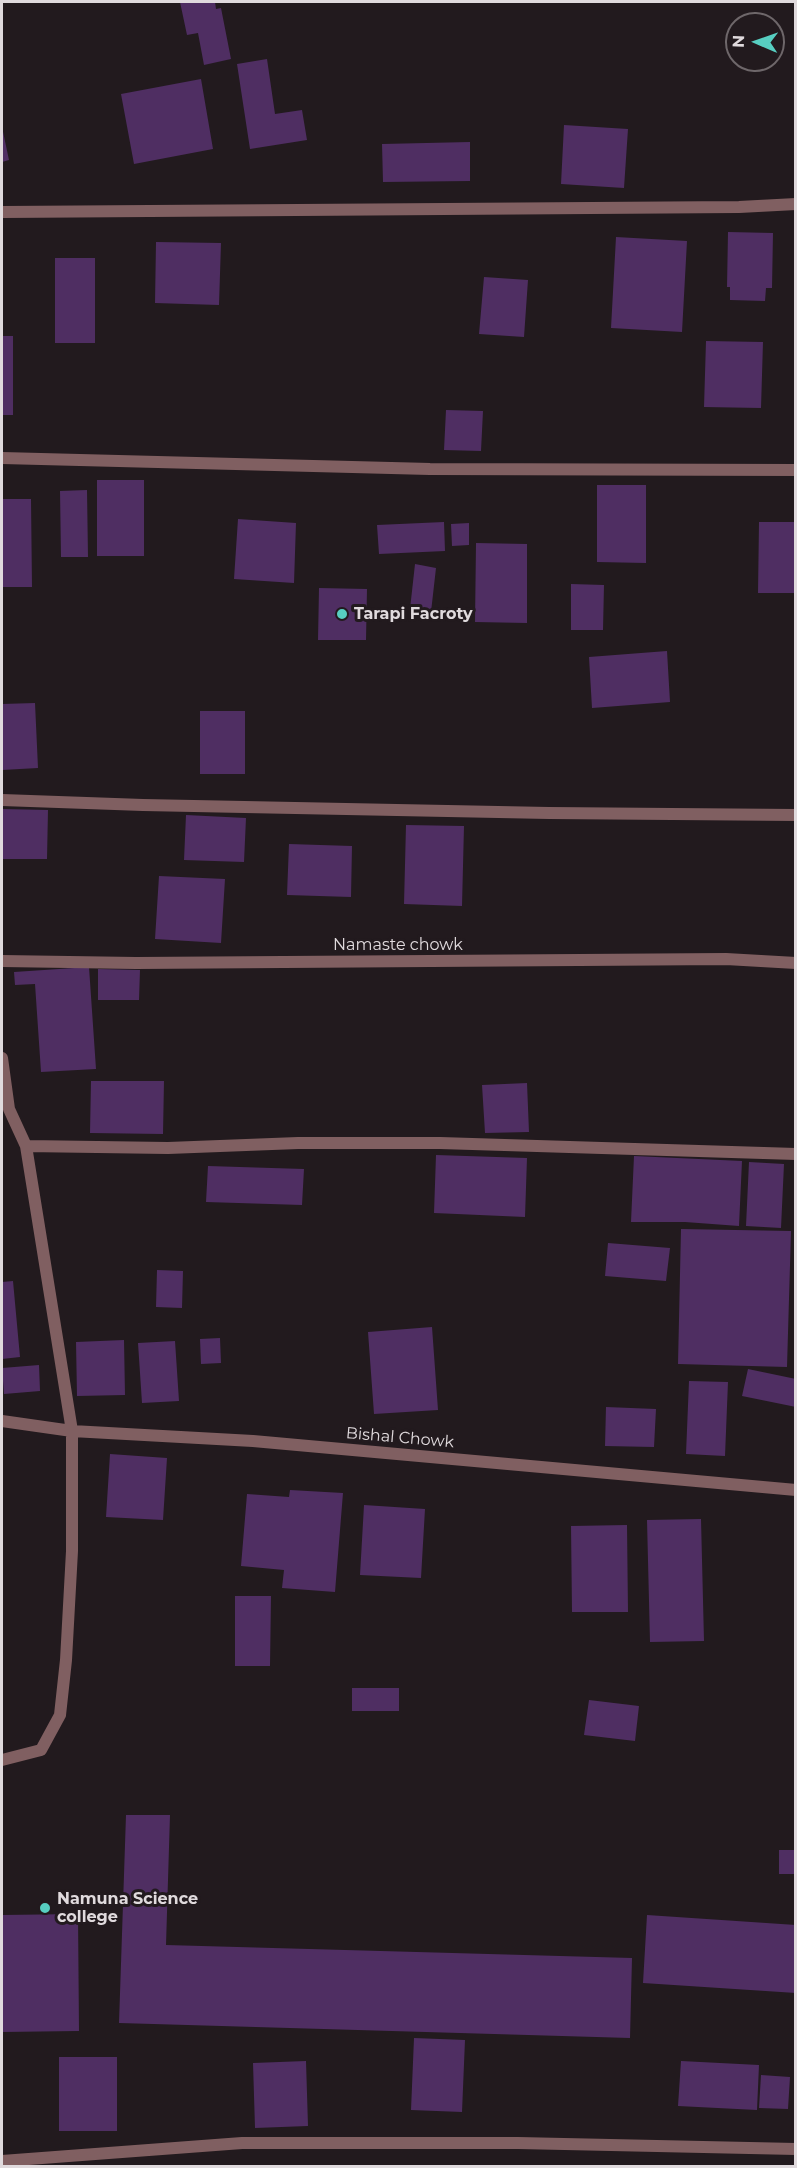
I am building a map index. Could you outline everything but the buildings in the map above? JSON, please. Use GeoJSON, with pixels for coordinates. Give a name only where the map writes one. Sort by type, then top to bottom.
{"type":"FeatureCollection","features":[{"type":"Feature","properties":{"kind":"street"},"geometry":{"type":"LineString","coordinates":[[2,212],[727,207],[795,204]]}},
{"type":"Feature","properties":{"kind":"street"},"geometry":{"type":"LineString","coordinates":[[2,458],[430,469],[795,470]]}},
{"type":"Feature","properties":{"kind":"street"},"geometry":{"type":"LineString","coordinates":[[2,800],[549,813],[795,815]]}},
{"type":"Feature","properties":{"kind":"street","name":"Namaste chowk"},"geometry":{"type":"LineString","coordinates":[[2,961],[136,963],[726,958],[795,963]]}},
{"type":"Feature","properties":{"kind":"street"},"geometry":{"type":"LineString","coordinates":[[2,1058],[9,1109],[26,1146],[72,1431],[72,1551],[66,1660],[60,1715],[42,1750],[2,1760]]}},
{"type":"Feature","properties":{"kind":"street"},"geometry":{"type":"LineString","coordinates":[[26,1146],[168,1148],[298,1143],[440,1143],[795,1154]]}},
{"type":"Feature","properties":{"kind":"street","name":"Bishal Chowk"},"geometry":{"type":"LineString","coordinates":[[2,1421],[72,1431],[253,1441],[795,1490]]}},
{"type":"Feature","properties":{"kind":"street"},"geometry":{"type":"LineString","coordinates":[[2,2161],[242,2143],[518,2143],[795,2149]]}},
{"type":"Feature","properties":{"kind":"place","name":"Tarapi Facroty"},"geometry":{"type":"Point","coordinates":[342,614]}},
{"type":"Feature","properties":{"kind":"place","name":"Namuna Science college"},"geometry":{"type":"Point","coordinates":[45,1908]}}]}
